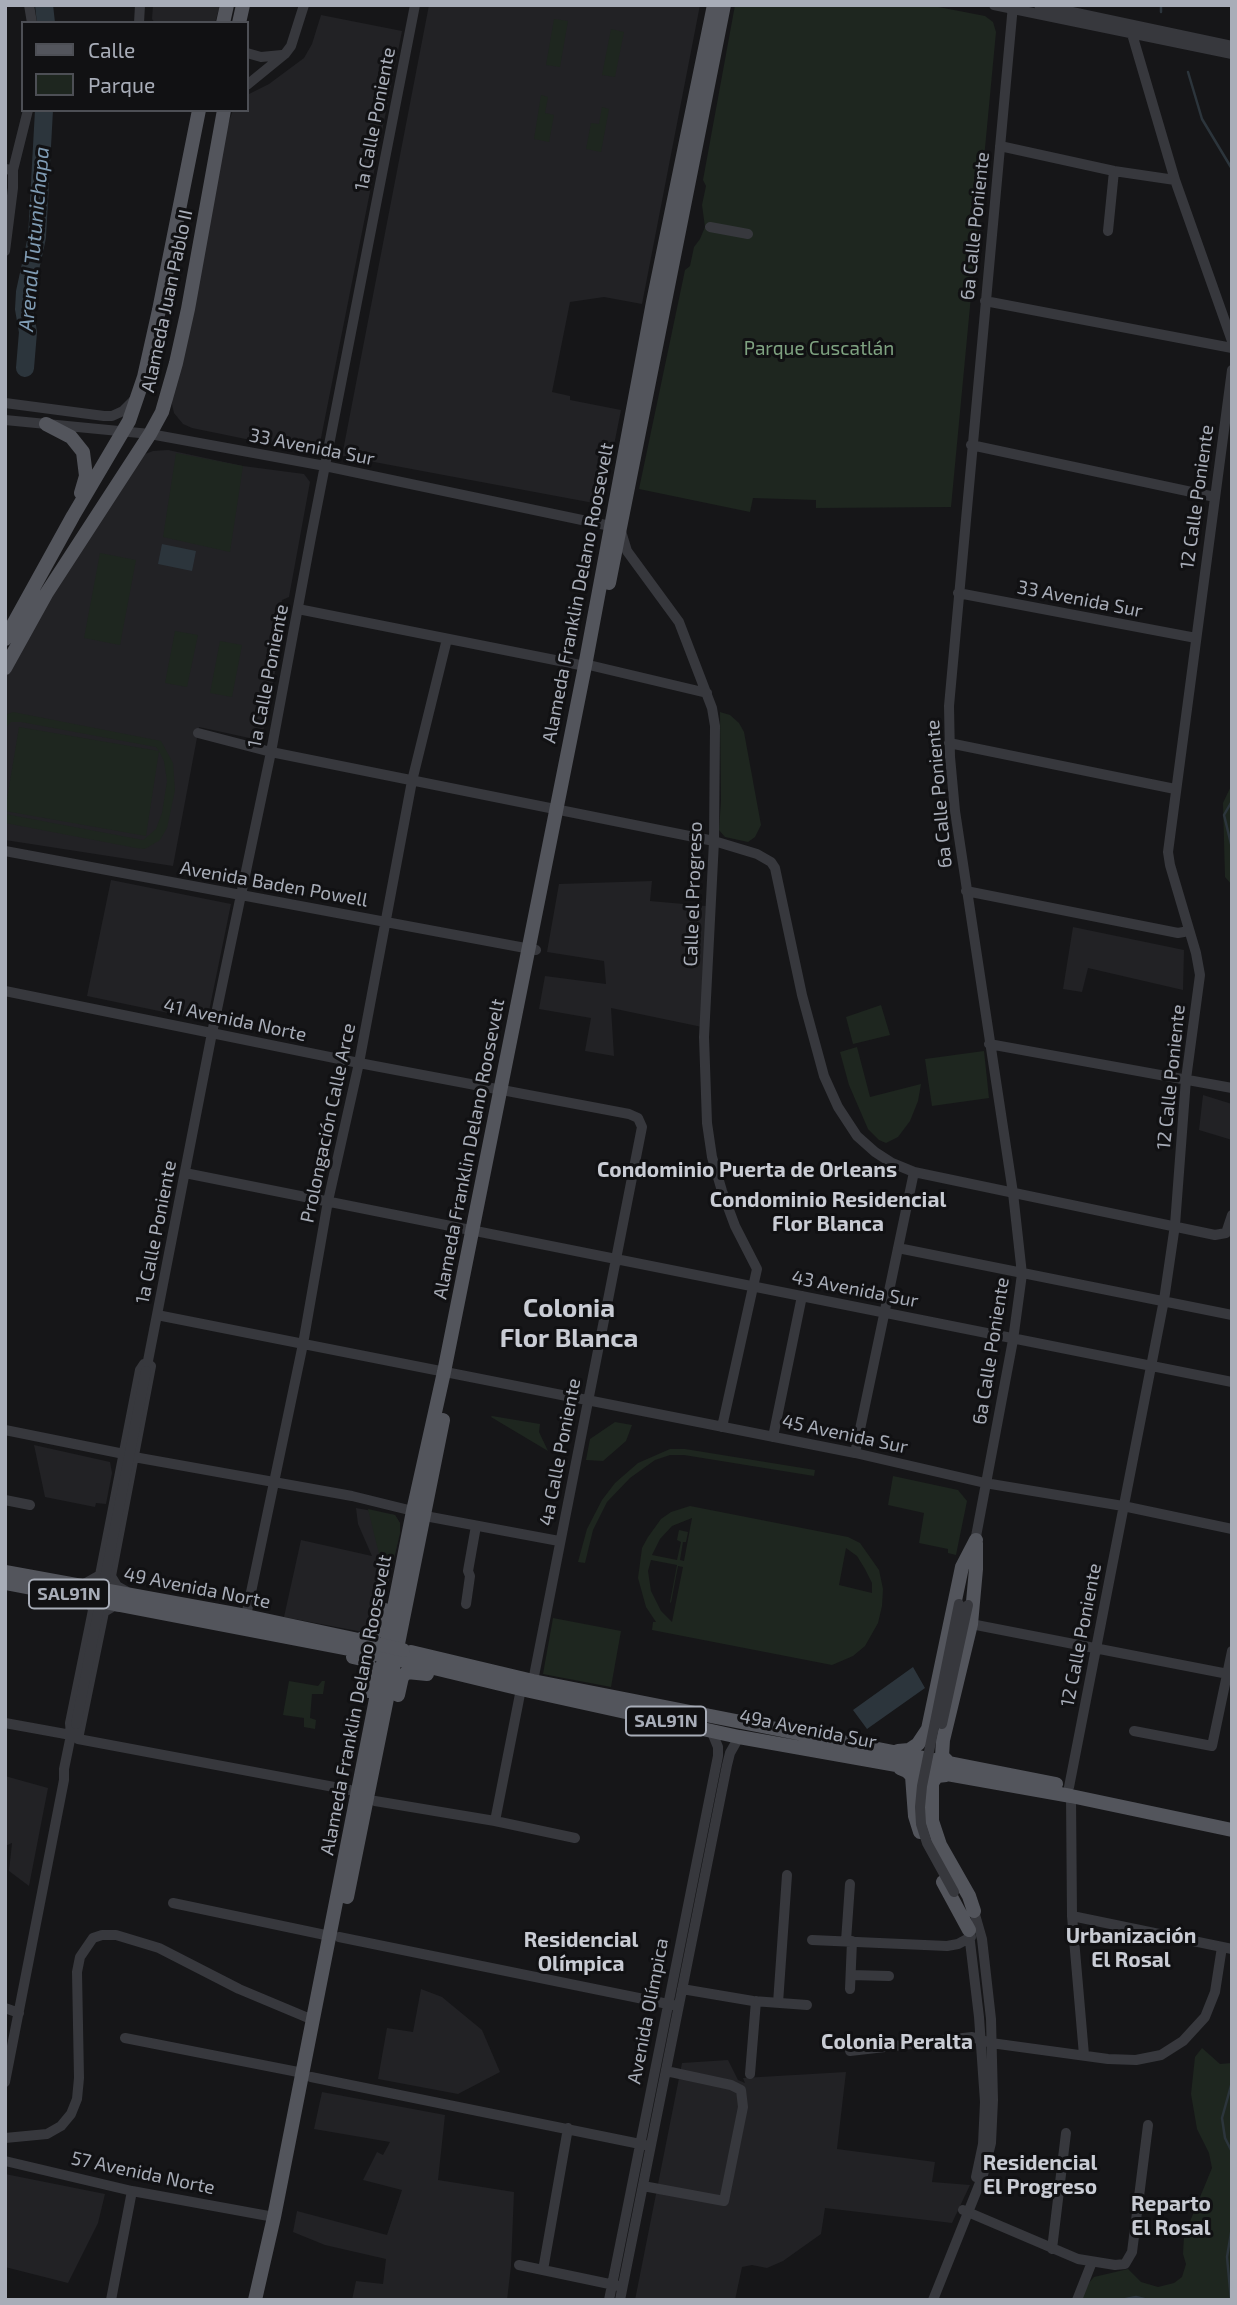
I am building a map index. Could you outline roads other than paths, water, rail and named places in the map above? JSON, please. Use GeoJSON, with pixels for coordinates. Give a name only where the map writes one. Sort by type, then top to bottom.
{"type":"FeatureCollection","features":[{"type":"Feature","properties":{"kind":"main road","name":"Alameda Franklin Delano Roosevelt"},"geometry":{"type":"LineString","coordinates":[[265,2300],[335,1936],[346,1851],[448,1373],[589,666],[714,5]]}},
{"type":"Feature","properties":{"kind":"main road","name":"Alameda Franklin Delano Roosevelt"},"geometry":{"type":"LineString","coordinates":[[615,527],[724,5]]}},
{"type":"Feature","properties":{"kind":"main road","name":"Alameda Juan Pablo II"},"geometry":{"type":"LineString","coordinates":[[5,639],[73,516],[127,427],[138,396],[159,310],[200,112]]}},
{"type":"Feature","properties":{"kind":"main road"},"geometry":{"type":"LineString","coordinates":[[127,427],[140,409],[155,355],[205,112]]}},
{"type":"Feature","properties":{"kind":"main road"},"geometry":{"type":"LineString","coordinates":[[150,434],[161,401],[192,258],[217,112]]}},
{"type":"Feature","properties":{"kind":"main road","name":"Alameda Juan Pablo II"},"geometry":{"type":"LineString","coordinates":[[5,668],[46,594],[162,412],[194,282],[224,112]]}},
{"type":"Feature","properties":{"kind":"main road"},"geometry":{"type":"LineString","coordinates":[[46,424],[71,437],[79,445],[85,458],[86,476],[73,516]]}},
{"type":"Feature","properties":{"kind":"main road","name":"Alameda Franklin Delano Roosevelt"},"geometry":{"type":"LineString","coordinates":[[255,2300],[307,2075],[313,2020],[362,1827],[419,1514]]}},
{"type":"Feature","properties":{"kind":"main road"},"geometry":{"type":"LineString","coordinates":[[356,1641],[375,1634],[382,1624],[401,1536],[419,1514]]}},
{"type":"Feature","properties":{"kind":"main road"},"geometry":{"type":"LineString","coordinates":[[362,1827],[375,1801],[404,1674],[414,1671],[457,1681],[470,1671],[464,1658],[410,1642],[412,1617],[427,1541],[419,1514]]}},
{"type":"Feature","properties":{"kind":"main road"},"geometry":{"type":"LineString","coordinates":[[974,1911],[969,1896],[936,1837],[932,1821],[931,1791],[937,1776],[952,1769],[942,1756],[943,1740],[971,1624],[976,1539]]}},
{"type":"Feature","properties":{"kind":"main road"},"geometry":{"type":"LineString","coordinates":[[888,1758],[909,1750],[923,1740],[928,1729],[962,1567],[976,1539]]}},
{"type":"Feature","properties":{"kind":"main road","name":"49 Avenida Norte"},"geometry":{"type":"LineString","coordinates":[[5,1572],[314,1642],[381,1650]]}},
{"type":"Feature","properties":{"kind":"main road","name":"49 Avenida Norte"},"geometry":{"type":"LineString","coordinates":[[5,1583],[81,1591]]}},
{"type":"Feature","properties":{"kind":"main road","name":"49 Avenida Norte"},"geometry":{"type":"LineString","coordinates":[[134,1601],[246,1616],[356,1641],[381,1650]]}},
{"type":"Feature","properties":{"kind":"main road"},"geometry":{"type":"LineString","coordinates":[[314,1642],[324,1651],[366,1660],[372,1671],[347,1809],[346,1851]]}},
{"type":"Feature","properties":{"kind":"main road","name":"49a Avenida Sur"},"geometry":{"type":"LineString","coordinates":[[381,1650],[739,1737],[888,1758]]}},
{"type":"Feature","properties":{"kind":"main road","name":"49a Avenida Sur"},"geometry":{"type":"LineString","coordinates":[[527,1685],[888,1758],[1232,1822]]}},
{"type":"Feature","properties":{"kind":"main road"},"geometry":{"type":"LineString","coordinates":[[923,1740],[935,1747],[943,1740]]}},
{"type":"Feature","properties":{"kind":"main road"},"geometry":{"type":"LineString","coordinates":[[888,1758],[912,1776],[915,1816],[925,1846],[970,1934]]}},
{"type":"Feature","properties":{"kind":"main road"},"geometry":{"type":"LineString","coordinates":[[913,1785],[922,1782],[928,1785],[931,1791]]}},
{"type":"Feature","properties":{"kind":"main road","name":"49a Avenida Sur"},"geometry":{"type":"LineString","coordinates":[[1070,1792],[1232,1830]]}},
{"type":"Feature","properties":{"kind":"street"},"geometry":{"type":"LineString","coordinates":[[248,84],[285,54],[294,40],[304,5]]}},
{"type":"Feature","properties":{"kind":"street","name":"1a Calle Poniente"},"geometry":{"type":"LineString","coordinates":[[5,2082],[212,1033],[271,752],[415,5]]}},
{"type":"Feature","properties":{"kind":"street"},"geometry":{"type":"LineString","coordinates":[[994,5],[1232,54]]}},
{"type":"Feature","properties":{"kind":"street"},"geometry":{"type":"LineString","coordinates":[[1039,5],[1232,46]]}},
{"type":"Feature","properties":{"kind":"street","name":"6a Calle Poniente"},"geometry":{"type":"LineString","coordinates":[[957,1891],[934,1858],[921,1824],[921,1798],[976,1539],[1013,1339],[1021,1274],[1013,1193],[966,891],[949,743],[949,681],[1013,7]]}},
{"type":"Feature","properties":{"kind":"street"},"geometry":{"type":"LineString","coordinates":[[1132,34],[1175,180],[1232,341]]}},
{"type":"Feature","properties":{"kind":"street"},"geometry":{"type":"LineString","coordinates":[[248,53],[261,58],[285,54]]}},
{"type":"Feature","properties":{"kind":"street"},"geometry":{"type":"LineString","coordinates":[[5,251],[13,188],[9,169],[27,112]]}},
{"type":"Feature","properties":{"kind":"street"},"geometry":{"type":"LineString","coordinates":[[1000,146],[1114,171],[1175,180]]}},
{"type":"Feature","properties":{"kind":"street"},"geometry":{"type":"LineString","coordinates":[[1108,231],[1114,171]]}},
{"type":"Feature","properties":{"kind":"street"},"geometry":{"type":"LineString","coordinates":[[710,227],[748,234]]}},
{"type":"Feature","properties":{"kind":"street"},"geometry":{"type":"LineString","coordinates":[[985,301],[1232,348]]}},
{"type":"Feature","properties":{"kind":"street","name":"12 Calle Poniente"},"geometry":{"type":"LineString","coordinates":[[1084,2056],[1072,1916],[1070,1792],[1164,1300],[1175,1225],[1186,1079],[1200,975],[1168,852],[1232,370]]}},
{"type":"Feature","properties":{"kind":"street"},"geometry":{"type":"LineString","coordinates":[[5,403],[113,416],[123,411],[138,396]]}},
{"type":"Feature","properties":{"kind":"street","name":"33 Avenida Sur"},"geometry":{"type":"LineString","coordinates":[[5,420],[127,427],[150,434],[325,466],[615,527]]}},
{"type":"Feature","properties":{"kind":"street"},"geometry":{"type":"LineString","coordinates":[[971,445],[1215,497]]}},
{"type":"Feature","properties":{"kind":"street","name":"Calle el Progreso"},"geometry":{"type":"LineString","coordinates":[[615,527],[627,551],[680,622],[707,693],[715,726],[704,1037],[708,1123],[712,1157],[722,1191],[735,1226],[757,1269],[752,1287]]}},
{"type":"Feature","properties":{"kind":"street","name":"33 Avenida Sur"},"geometry":{"type":"LineString","coordinates":[[958,593],[1196,638]]}},
{"type":"Feature","properties":{"kind":"street"},"geometry":{"type":"LineString","coordinates":[[298,609],[589,666],[707,693]]}},
{"type":"Feature","properties":{"kind":"street","name":"Prolongación Calle Arce"},"geometry":{"type":"LineString","coordinates":[[246,1616],[303,1343],[328,1201],[359,1063],[412,781],[447,639]]}},
{"type":"Feature","properties":{"kind":"street"},"geometry":{"type":"LineString","coordinates":[[198,733],[271,752],[713,841],[757,854],[771,862],[775,868],[824,1076],[838,1107],[864,1141],[891,1163],[914,1172],[1215,1235],[1226,1233],[1232,1215]]}},
{"type":"Feature","properties":{"kind":"street"},"geometry":{"type":"LineString","coordinates":[[949,743],[1175,789]]}},
{"type":"Feature","properties":{"kind":"street","name":"Avenida Baden Powell"},"geometry":{"type":"LineString","coordinates":[[5,851],[532,949]]}},
{"type":"Feature","properties":{"kind":"street"},"geometry":{"type":"LineString","coordinates":[[966,891],[1178,933],[1189,931]]}},
{"type":"Feature","properties":{"kind":"street","name":"41 Avenida Norte"},"geometry":{"type":"LineString","coordinates":[[5,991],[359,1063],[629,1114]]}},
{"type":"Feature","properties":{"kind":"street"},"geometry":{"type":"LineString","coordinates":[[989,1044],[1232,1088]]}},
{"type":"Feature","properties":{"kind":"street","name":"4a Calle Poniente"},"geometry":{"type":"LineString","coordinates":[[495,1821],[559,1541],[642,1127],[638,1118],[629,1114]]}},
{"type":"Feature","properties":{"kind":"street"},"geometry":{"type":"LineString","coordinates":[[855,1453],[914,1172]]}},
{"type":"Feature","properties":{"kind":"street","name":"43 Avenida Sur"},"geometry":{"type":"LineString","coordinates":[[185,1173],[1232,1382]]}},
{"type":"Feature","properties":{"kind":"street"},"geometry":{"type":"LineString","coordinates":[[898,1248],[1232,1315]]}},
{"type":"Feature","properties":{"kind":"street"},"geometry":{"type":"LineString","coordinates":[[722,1427],[752,1287]]}},
{"type":"Feature","properties":{"kind":"street"},"geometry":{"type":"LineString","coordinates":[[773,1437],[802,1296]]}},
{"type":"Feature","properties":{"kind":"street","name":"45 Avenida Sur"},"geometry":{"type":"LineString","coordinates":[[157,1315],[855,1453],[985,1483],[1123,1506],[1232,1529]]}},
{"type":"Feature","properties":{"kind":"street","name":"1a Calle Poniente"},"geometry":{"type":"LineString","coordinates":[[106,1575],[129,1456],[151,1373],[151,1352]]}},
{"type":"Feature","properties":{"kind":"street"},"geometry":{"type":"LineString","coordinates":[[5,1430],[129,1456],[352,1496],[419,1514],[559,1541]]}},
{"type":"Feature","properties":{"kind":"street"},"geometry":{"type":"LineString","coordinates":[[5,1500],[30,1505]]}},
{"type":"Feature","properties":{"kind":"street"},"geometry":{"type":"LineString","coordinates":[[466,1604],[475,1526]]}},
{"type":"Feature","properties":{"kind":"street"},"geometry":{"type":"LineString","coordinates":[[106,1575],[134,1601],[98,1611],[81,1591],[106,1575]]}},
{"type":"Feature","properties":{"kind":"street","name":"1a Calle Poniente"},"geometry":{"type":"LineString","coordinates":[[74,1737],[70,1723],[98,1611]]}},
{"type":"Feature","properties":{"kind":"street"},"geometry":{"type":"LineString","coordinates":[[971,1624],[1228,1674]]}},
{"type":"Feature","properties":{"kind":"street"},"geometry":{"type":"LineString","coordinates":[[1134,1731],[1212,1746],[1232,1651]]}},
{"type":"Feature","properties":{"kind":"street"},"geometry":{"type":"LineString","coordinates":[[5,1723],[350,1790]]}},
{"type":"Feature","properties":{"kind":"street","name":"Avenida Olímpica"},"geometry":{"type":"LineString","coordinates":[[620,2300],[617,2285],[719,1756],[711,1731]]}},
{"type":"Feature","properties":{"kind":"street","name":"Avenida Olímpica"},"geometry":{"type":"LineString","coordinates":[[609,2300],[617,2285],[643,2186],[645,2145],[666,2071],[673,2005],[682,1989],[728,1759],[739,1737]]}},
{"type":"Feature","properties":{"kind":"street"},"geometry":{"type":"LineString","coordinates":[[375,1801],[495,1821],[575,1838]]}},
{"type":"Feature","properties":{"kind":"street"},"geometry":{"type":"LineString","coordinates":[[778,2003],[787,1875]]}},
{"type":"Feature","properties":{"kind":"street"},"geometry":{"type":"LineString","coordinates":[[850,1885],[850,1989]]}},
{"type":"Feature","properties":{"kind":"street"},"geometry":{"type":"LineString","coordinates":[[933,2300],[966,2211],[983,2144],[986,1960],[974,1911],[957,1891]]}},
{"type":"Feature","properties":{"kind":"street"},"geometry":{"type":"LineString","coordinates":[[957,1891],[970,1934],[986,2042]]}},
{"type":"Feature","properties":{"kind":"street"},"geometry":{"type":"LineString","coordinates":[[173,1903],[673,2005]]}},
{"type":"Feature","properties":{"kind":"street"},"geometry":{"type":"LineString","coordinates":[[850,2051],[972,2037],[986,2042],[1084,2056],[1136,2060],[1161,2055],[1183,2041],[1205,2017],[1227,1948],[1072,1916]]}},
{"type":"Feature","properties":{"kind":"street"},"geometry":{"type":"LineString","coordinates":[[812,1940],[947,1946],[958,1944],[970,1934]]}},
{"type":"Feature","properties":{"kind":"street"},"geometry":{"type":"LineString","coordinates":[[5,2138],[47,2134],[61,2126],[71,2114],[77,2099],[79,2078],[77,1972],[80,1957],[93,1938],[116,1935],[159,1948],[239,1989],[313,2020]]}},
{"type":"Feature","properties":{"kind":"street"},"geometry":{"type":"LineString","coordinates":[[851,1975],[889,1976]]}},
{"type":"Feature","properties":{"kind":"street"},"geometry":{"type":"LineString","coordinates":[[682,1989],[756,2001],[807,2005]]}},
{"type":"Feature","properties":{"kind":"street"},"geometry":{"type":"LineString","coordinates":[[750,2074],[756,2001]]}},
{"type":"Feature","properties":{"kind":"street"},"geometry":{"type":"LineString","coordinates":[[5,2008],[19,2013]]}},
{"type":"Feature","properties":{"kind":"street"},"geometry":{"type":"LineString","coordinates":[[125,2038],[645,2145]]}},
{"type":"Feature","properties":{"kind":"street"},"geometry":{"type":"LineString","coordinates":[[643,2186],[724,2201],[743,2107],[741,2090],[732,2085],[666,2071]]}},
{"type":"Feature","properties":{"kind":"street"},"geometry":{"type":"LineString","coordinates":[[966,2211],[1078,2259],[1125,2264],[1131,2257],[1148,2125]]}},
{"type":"Feature","properties":{"kind":"street"},"geometry":{"type":"LineString","coordinates":[[544,2270],[568,2128]]}},
{"type":"Feature","properties":{"kind":"street"},"geometry":{"type":"LineString","coordinates":[[1052,2249],[1066,2133]]}},
{"type":"Feature","properties":{"kind":"street","name":"57 Avenida Norte"},"geometry":{"type":"LineString","coordinates":[[5,2161],[132,2191],[274,2217]]}},
{"type":"Feature","properties":{"kind":"street"},"geometry":{"type":"LineString","coordinates":[[111,2300],[132,2191]]}},
{"type":"Feature","properties":{"kind":"street"},"geometry":{"type":"LineString","coordinates":[[927,2300],[966,2211]]}},
{"type":"Feature","properties":{"kind":"street"},"geometry":{"type":"LineString","coordinates":[[1076,2300],[1092,2262]]}},
{"type":"Feature","properties":{"kind":"street"},"geometry":{"type":"LineString","coordinates":[[519,2265],[617,2285]]}},
{"type":"Feature","properties":{"kind":"waterway","name":"Arenal Tutunichapa"},"geometry":{"type":"LineString","coordinates":[[44,5],[46,21]]}},
{"type":"Feature","properties":{"kind":"waterway"},"geometry":{"type":"LineString","coordinates":[[1161,5],[1161,12]]}},
{"type":"Feature","properties":{"kind":"waterway"},"geometry":{"type":"LineString","coordinates":[[1188,72],[1202,119],[1232,169]]}},
{"type":"Feature","properties":{"kind":"waterway","name":"Arenal Tutunichapa"},"geometry":{"type":"LineString","coordinates":[[25,368],[28,332],[24,309],[25,292],[37,237],[44,112]]}},
{"type":"Feature","properties":{"kind":"waterway"},"geometry":{"type":"LineString","coordinates":[[1232,801],[1224,815],[1232,848]]}},
{"type":"Feature","properties":{"kind":"waterway"},"geometry":{"type":"LineString","coordinates":[[1232,2082],[1222,2118],[1225,2138],[1232,2152]]}},
{"type":"Feature","properties":{"kind":"waterway"},"geometry":{"type":"LineString","coordinates":[[1231,2300],[1227,2257],[1232,2227]]}},
{"type":"Feature","properties":{"kind":"waterway"},"geometry":{"type":"LineString","coordinates":[[1121,2300],[1136,2297],[1148,2300]]}},
{"type":"Feature","properties":{"kind":"district","name":"Condominio Puerta de Orleans"},"geometry":{"type":"Point","coordinates":[747,1170]}},
{"type":"Feature","properties":{"kind":"district","name":"Condominio Residencial Flor Blanca"},"geometry":{"type":"Point","coordinates":[828,1212]}},
{"type":"Feature","properties":{"kind":"district","name":"Colonia Flor Blanca"},"geometry":{"type":"Point","coordinates":[569,1323]}},
{"type":"Feature","properties":{"kind":"district","name":"Urbanización El Rosal"},"geometry":{"type":"Point","coordinates":[1131,1948]}},
{"type":"Feature","properties":{"kind":"district","name":"Residencial Olímpica"},"geometry":{"type":"Point","coordinates":[581,1952]}},
{"type":"Feature","properties":{"kind":"district","name":"Colonia Peralta"},"geometry":{"type":"Point","coordinates":[897,2042]}},
{"type":"Feature","properties":{"kind":"district","name":"Residencial El Progreso"},"geometry":{"type":"Point","coordinates":[1040,2175]}},
{"type":"Feature","properties":{"kind":"district","name":"Reparto El Rosal"},"geometry":{"type":"Point","coordinates":[1171,2216]}},
{"type":"Feature","properties":{"kind":"park label","name":"Parque Cuscatlán"},"geometry":{"type":"Point","coordinates":[819,349]}}]}
